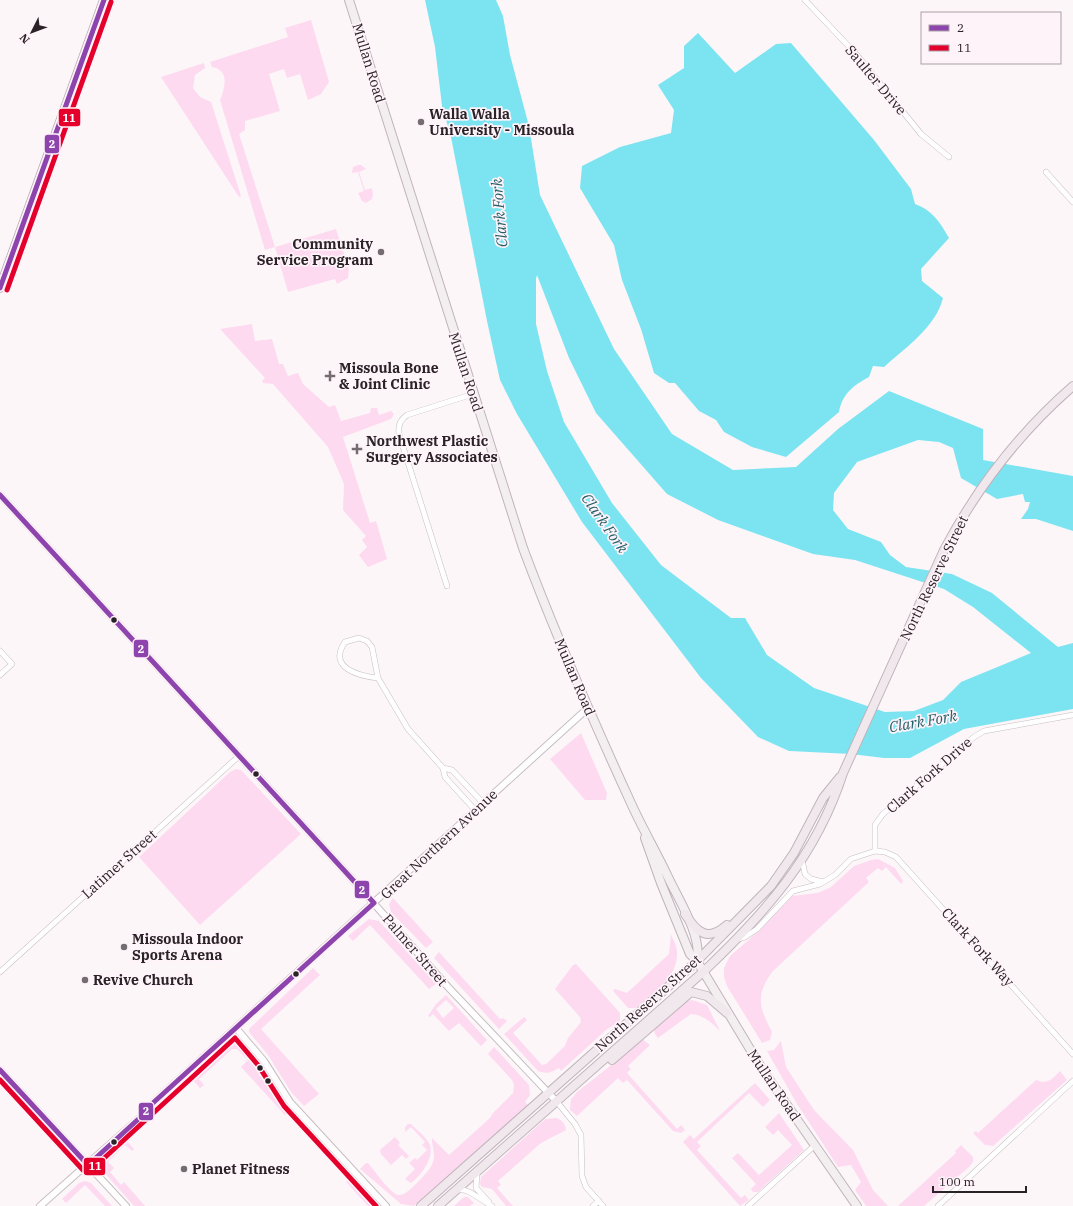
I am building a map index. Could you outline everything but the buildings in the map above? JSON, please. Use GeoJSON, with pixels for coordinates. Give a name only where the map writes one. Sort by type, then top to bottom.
{"type":"FeatureCollection","features":[{"type":"Feature","properties":{"kind":"highway","name":"North Reserve Street"},"geometry":{"type":"LineString","coordinates":[[438,1206],[702,972],[737,939],[776,896],[802,860],[833,804],[843,773],[944,550],[959,523],[977,494],[1013,446],[1043,414],[1073,386]]}},
{"type":"Feature","properties":{"kind":"highway","name":"North Reserve Street"},"geometry":{"type":"LineString","coordinates":[[421,1206],[697,961],[771,886],[794,852],[823,798],[843,773]]}},
{"type":"Feature","properties":{"kind":"highway"},"geometry":{"type":"LineString","coordinates":[[685,914],[697,930],[706,934],[716,933],[732,920],[758,894],[771,886]]}},
{"type":"Feature","properties":{"kind":"highway"},"geometry":{"type":"LineString","coordinates":[[578,1082],[605,1066],[691,992],[707,996],[727,1013]]}},
{"type":"Feature","properties":{"kind":"main road"},"geometry":{"type":"LineString","coordinates":[[0,288],[104,0]]}},
{"type":"Feature","properties":{"kind":"main road","name":"Mullan Road"},"geometry":{"type":"LineString","coordinates":[[349,0],[523,548],[545,606],[588,708],[698,944],[697,961]]}},
{"type":"Feature","properties":{"kind":"main road","name":"Mullan Road"},"geometry":{"type":"LineString","coordinates":[[642,825],[646,844],[688,949],[697,961],[727,1013],[814,1146],[857,1206]]}},
{"type":"Feature","properties":{"kind":"street","name":"Saulter Drive"},"geometry":{"type":"LineString","coordinates":[[806,0],[856,54],[921,134],[949,157]]}},
{"type":"Feature","properties":{"kind":"street"},"geometry":{"type":"LineString","coordinates":[[1046,172],[1073,201]]}},
{"type":"Feature","properties":{"kind":"street"},"geometry":{"type":"LineString","coordinates":[[447,586],[398,427],[401,419],[407,414],[473,394]]}},
{"type":"Feature","properties":{"kind":"street","name":"Palmer Street"},"geometry":{"type":"LineString","coordinates":[[0,495],[374,903],[448,987],[557,1102]]}},
{"type":"Feature","properties":{"kind":"street"},"geometry":{"type":"LineString","coordinates":[[378,678],[352,672],[345,667],[341,660],[340,653],[345,642],[359,638],[370,644],[375,657],[378,678],[408,729],[443,768],[445,777],[475,810]]}},
{"type":"Feature","properties":{"kind":"street"},"geometry":{"type":"LineString","coordinates":[[0,651],[12,664],[0,675]]}},
{"type":"Feature","properties":{"kind":"street","name":"Great Northern Avenue"},"geometry":{"type":"LineString","coordinates":[[40,1206],[588,708]]}},
{"type":"Feature","properties":{"kind":"street","name":"Clark Fork Drive"},"geometry":{"type":"LineString","coordinates":[[875,851],[875,825],[883,814],[974,737],[984,731],[1073,715]]}},
{"type":"Feature","properties":{"kind":"street","name":"Latimer Street"},"geometry":{"type":"LineString","coordinates":[[0,972],[239,756]]}},
{"type":"Feature","properties":{"kind":"street"},"geometry":{"type":"LineString","coordinates":[[443,768],[452,770],[483,803]]}},
{"type":"Feature","properties":{"kind":"street"},"geometry":{"type":"LineString","coordinates":[[737,939],[745,937],[757,929],[787,895],[793,891],[824,882],[852,859],[875,851]]}},
{"type":"Feature","properties":{"kind":"street","name":"Clark Fork Way"},"geometry":{"type":"LineString","coordinates":[[875,851],[885,852],[896,857],[1073,1054]]}},
{"type":"Feature","properties":{"kind":"street"},"geometry":{"type":"LineString","coordinates":[[802,860],[805,874],[811,880],[824,882]]}},
{"type":"Feature","properties":{"kind":"street"},"geometry":{"type":"LineString","coordinates":[[236,1028],[264,1061],[290,1102],[386,1206]]}},
{"type":"Feature","properties":{"kind":"street"},"geometry":{"type":"LineString","coordinates":[[0,1070],[126,1206]]}},
{"type":"Feature","properties":{"kind":"street"},"geometry":{"type":"LineString","coordinates":[[938,1206],[1073,1081]]}},
{"type":"Feature","properties":{"kind":"street"},"geometry":{"type":"LineString","coordinates":[[557,1102],[575,1124],[581,1136],[582,1176],[586,1187],[603,1206]]}},
{"type":"Feature","properties":{"kind":"street"},"geometry":{"type":"LineString","coordinates":[[748,1206],[814,1146]]}},
{"type":"Feature","properties":{"kind":"street"},"geometry":{"type":"LineString","coordinates":[[477,1173],[476,1188],[492,1206]]}},
{"type":"Feature","properties":{"kind":"street"},"geometry":{"type":"LineString","coordinates":[[457,1190],[468,1190],[480,1200],[492,1206]]}},
{"type":"Feature","properties":{"kind":"street"},"geometry":{"type":"LineString","coordinates":[[593,1206],[599,1201]]}},
{"type":"Feature","properties":{"kind":"shaded area"},"geometry":{"type":"Polygon","coordinates":[[[311,20],[329,82],[321,94],[308,100],[300,74],[287,78],[284,69],[269,74],[280,111],[245,121],[245,130],[239,134],[275,247],[265,250],[220,100],[225,80],[224,76],[218,69],[212,67],[210,62],[288,37],[285,28],[311,20]]]}},
{"type":"Feature","properties":{"kind":"shaded area"},"geometry":{"type":"Polygon","coordinates":[[[204,63],[205,68],[195,75],[193,88],[200,97],[211,102],[241,196],[239,197],[161,77],[204,63]]]}},
{"type":"Feature","properties":{"kind":"shaded area"},"geometry":{"type":"Polygon","coordinates":[[[361,165],[366,169],[359,172],[365,190],[372,188],[372,199],[366,203],[362,201],[358,193],[364,191],[358,172],[352,173],[353,167],[361,165]]]}},
{"type":"Feature","properties":{"kind":"shaded area"},"geometry":{"type":"Polygon","coordinates":[[[336,229],[349,269],[348,278],[337,284],[335,279],[288,292],[275,247],[336,229]]]}},
{"type":"Feature","properties":{"kind":"shaded area"},"geometry":{"type":"Polygon","coordinates":[[[252,324],[255,341],[272,339],[279,364],[283,364],[288,376],[298,373],[303,384],[329,407],[335,405],[341,421],[370,413],[371,408],[377,408],[379,415],[391,411],[394,414],[391,419],[343,437],[370,523],[376,521],[387,559],[368,567],[359,555],[367,547],[362,540],[366,536],[343,510],[344,484],[328,447],[273,384],[263,383],[262,381],[265,378],[220,329],[252,324]]]}},
{"type":"Feature","properties":{"kind":"shaded area"},"geometry":{"type":"Polygon","coordinates":[[[581,733],[607,793],[606,800],[585,800],[550,759],[581,733]]]}},
{"type":"Feature","properties":{"kind":"shaded area"},"geometry":{"type":"Polygon","coordinates":[[[236,769],[241,770],[301,834],[200,925],[139,857],[230,772],[236,769]]]}},
{"type":"Feature","properties":{"kind":"shaded area"},"geometry":{"type":"Polygon","coordinates":[[[878,859],[895,868],[903,881],[901,884],[886,867],[882,871],[878,868],[866,878],[869,882],[773,971],[767,979],[761,994],[764,1015],[772,1032],[770,1040],[762,1043],[727,986],[724,977],[724,968],[730,956],[760,930],[792,896],[817,893],[825,890],[831,887],[854,866],[878,859]]]}},
{"type":"Feature","properties":{"kind":"shaded area"},"geometry":{"type":"Polygon","coordinates":[[[393,898],[433,942],[426,948],[391,912],[389,904],[393,898]]]}},
{"type":"Feature","properties":{"kind":"shaded area"},"geometry":{"type":"Polygon","coordinates":[[[369,919],[379,921],[436,984],[429,989],[370,925],[353,941],[348,936],[369,919]]]}},
{"type":"Feature","properties":{"kind":"shaded area"},"geometry":{"type":"Polygon","coordinates":[[[671,934],[676,945],[677,952],[674,969],[663,984],[649,997],[636,1008],[628,1008],[613,991],[615,989],[627,993],[669,954],[671,934]]]}},
{"type":"Feature","properties":{"kind":"shaded area"},"geometry":{"type":"Polygon","coordinates":[[[439,952],[500,1019],[503,1018],[507,1021],[499,1029],[434,958],[439,952]]]}},
{"type":"Feature","properties":{"kind":"shaded area"},"geometry":{"type":"Polygon","coordinates":[[[576,964],[620,1013],[620,1021],[606,1030],[561,1071],[559,1068],[548,1072],[538,1071],[504,1034],[524,1017],[527,1020],[513,1033],[542,1065],[546,1064],[565,1046],[568,1038],[581,1022],[580,1017],[555,989],[573,965],[576,964]]]}},
{"type":"Feature","properties":{"kind":"shaded area"},"geometry":{"type":"Polygon","coordinates":[[[313,968],[320,975],[261,1029],[319,1094],[304,1106],[291,1092],[268,1055],[249,1032],[249,1029],[313,968]]]}},
{"type":"Feature","properties":{"kind":"shaded area"},"geometry":{"type":"Polygon","coordinates":[[[446,995],[487,1040],[481,1046],[459,1023],[449,1031],[433,1014],[430,1017],[428,1016],[436,1004],[446,995]],[[446,1000],[436,1009],[443,1018],[454,1008],[446,1000]]]}},
{"type":"Feature","properties":{"kind":"shaded area"},"geometry":{"type":"Polygon","coordinates":[[[692,1000],[707,1005],[720,1031],[707,1020],[691,1014],[658,1038],[653,1027],[683,1002],[692,1000]]]}},
{"type":"Feature","properties":{"kind":"shaded area"},"geometry":{"type":"Polygon","coordinates":[[[642,1039],[650,1045],[628,1066],[631,1069],[627,1073],[677,1129],[681,1125],[685,1130],[681,1133],[673,1131],[627,1080],[623,1083],[618,1078],[577,1116],[570,1110],[571,1099],[577,1092],[642,1039]]]}},
{"type":"Feature","properties":{"kind":"shaded area"},"geometry":{"type":"Polygon","coordinates":[[[781,1041],[786,1067],[814,1110],[853,1150],[873,1190],[888,1206],[866,1206],[855,1190],[861,1182],[851,1165],[838,1167],[797,1104],[767,1051],[774,1050],[781,1041]]]}},
{"type":"Feature","properties":{"kind":"shaded area"},"geometry":{"type":"Polygon","coordinates":[[[232,1043],[241,1045],[275,1095],[290,1112],[285,1115],[241,1067],[248,1060],[237,1049],[232,1049],[199,1079],[204,1085],[200,1088],[193,1080],[232,1043]]]}},
{"type":"Feature","properties":{"kind":"shaded area"},"geometry":{"type":"Polygon","coordinates":[[[494,1047],[529,1085],[530,1095],[525,1102],[528,1105],[414,1206],[401,1204],[360,1169],[368,1163],[391,1190],[398,1195],[401,1195],[416,1184],[432,1165],[434,1155],[432,1138],[449,1155],[490,1118],[513,1093],[514,1085],[512,1080],[488,1054],[494,1047]]]}},
{"type":"Feature","properties":{"kind":"shaded area"},"geometry":{"type":"Polygon","coordinates":[[[1060,1071],[1067,1080],[993,1146],[985,1145],[973,1133],[976,1131],[978,1133],[1036,1080],[1044,1082],[1050,1080],[1060,1071]]]}},
{"type":"Feature","properties":{"kind":"shaded area"},"geometry":{"type":"Polygon","coordinates":[[[755,1083],[770,1100],[763,1107],[749,1093],[697,1142],[701,1146],[697,1150],[741,1198],[745,1195],[749,1200],[740,1206],[683,1142],[690,1135],[694,1139],[755,1083]]]}},
{"type":"Feature","properties":{"kind":"shaded area"},"geometry":{"type":"Polygon","coordinates":[[[779,1113],[804,1150],[758,1192],[753,1192],[751,1189],[756,1184],[732,1158],[738,1153],[759,1175],[792,1145],[778,1130],[773,1135],[765,1127],[779,1113]]]}},
{"type":"Feature","properties":{"kind":"shaded area"},"geometry":{"type":"Polygon","coordinates":[[[556,1118],[563,1122],[566,1130],[541,1143],[498,1181],[501,1185],[497,1188],[513,1206],[506,1206],[492,1189],[482,1187],[480,1184],[481,1177],[543,1121],[546,1119],[556,1118]]]}},
{"type":"Feature","properties":{"kind":"shaded area"},"geometry":{"type":"Polygon","coordinates":[[[408,1124],[411,1124],[429,1142],[431,1150],[426,1166],[419,1176],[411,1183],[405,1179],[415,1169],[409,1163],[415,1158],[417,1160],[427,1150],[422,1145],[425,1142],[411,1127],[405,1132],[405,1127],[408,1124]]]}},
{"type":"Feature","properties":{"kind":"shaded area"},"geometry":{"type":"Polygon","coordinates":[[[395,1137],[400,1143],[398,1145],[409,1156],[406,1159],[402,1155],[391,1165],[381,1154],[380,1150],[395,1137]]]}},
{"type":"Feature","properties":{"kind":"shaded area"},"geometry":{"type":"Polygon","coordinates":[[[126,1140],[134,1149],[132,1151],[125,1145],[108,1162],[114,1168],[110,1172],[121,1185],[124,1182],[145,1206],[134,1206],[103,1171],[104,1161],[126,1140]]]}},
{"type":"Feature","properties":{"kind":"shaded area"},"geometry":{"type":"Polygon","coordinates":[[[961,1145],[973,1157],[973,1162],[969,1167],[924,1206],[898,1206],[956,1153],[955,1151],[961,1145]]]}},
{"type":"Feature","properties":{"kind":"shaded area"},"geometry":{"type":"Polygon","coordinates":[[[351,1178],[372,1206],[368,1206],[346,1182],[351,1178]]]}},
{"type":"Feature","properties":{"kind":"shaded area"},"geometry":{"type":"Polygon","coordinates":[[[85,1181],[91,1183],[112,1206],[105,1206],[85,1185],[66,1203],[62,1199],[79,1183],[85,1181]]]}},
{"type":"Feature","properties":{"kind":"shaded area"},"geometry":{"type":"Polygon","coordinates":[[[464,1197],[468,1197],[474,1203],[470,1206],[454,1206],[464,1197]]]}},
{"type":"Feature","properties":{"kind":"water","name":"Clark Fork"},"geometry":{"type":"Polygon","coordinates":[[[425,0],[496,0],[503,16],[510,55],[529,126],[540,195],[614,349],[672,434],[733,470],[796,467],[838,429],[889,391],[983,429],[983,460],[1073,476],[1073,531],[1036,519],[1021,519],[1028,509],[1030,502],[1025,502],[1023,494],[997,499],[961,478],[953,448],[939,442],[918,440],[857,462],[834,493],[833,510],[848,529],[881,542],[890,555],[906,567],[952,574],[992,593],[1058,647],[1073,643],[1073,709],[964,729],[910,758],[884,758],[851,754],[789,751],[758,737],[701,678],[582,522],[517,414],[500,380],[451,137],[442,106],[435,47],[425,0]],[[537,275],[536,324],[547,371],[564,422],[612,503],[661,565],[731,618],[745,618],[767,655],[814,688],[885,712],[914,711],[943,700],[961,682],[1031,653],[973,607],[944,589],[855,560],[813,554],[718,520],[667,494],[596,413],[569,358],[537,275]]]}},
{"type":"Feature","properties":{"kind":"water"},"geometry":{"type":"Polygon","coordinates":[[[698,33],[735,73],[776,44],[791,43],[874,140],[911,189],[915,204],[935,217],[949,238],[921,269],[922,281],[943,298],[939,309],[927,328],[884,367],[873,366],[869,377],[858,383],[846,395],[839,412],[786,457],[752,447],[724,432],[716,420],[699,411],[675,383],[669,383],[654,373],[641,329],[622,280],[614,245],[580,188],[582,166],[620,147],[671,133],[674,110],[658,85],[684,68],[684,46],[698,33]]]}},
{"type":"Feature","properties":{"kind":"transit line","name":"2"},"geometry":{"type":"LineString","coordinates":[[0,288],[104,0]]}},
{"type":"Feature","properties":{"kind":"transit line","name":"11"},"geometry":{"type":"LineString","coordinates":[[7,290],[111,2]]}},
{"type":"Feature","properties":{"kind":"transit line","name":"2"},"geometry":{"type":"LineString","coordinates":[[0,495],[374,903],[154,1102],[144,1114],[88,1165],[0,1070]]}},
{"type":"Feature","properties":{"kind":"transit line","name":"11"},"geometry":{"type":"LineString","coordinates":[[0,1080],[83,1170],[89,1172],[235,1038],[258,1065],[284,1106],[376,1206]]}},
{"type":"Feature","properties":{"kind":"place","name":"Walla Walla University - Missoula"},"geometry":{"type":"Point","coordinates":[421,122]}},
{"type":"Feature","properties":{"kind":"place","name":"Community Service Program"},"geometry":{"type":"Point","coordinates":[381,252]}},
{"type":"Feature","properties":{"kind":"place","name":"Missoula Bone & Joint Clinic"},"geometry":{"type":"Point","coordinates":[330,376]}},
{"type":"Feature","properties":{"kind":"place","name":"Northwest Plastic Surgery Associates"},"geometry":{"type":"Point","coordinates":[357,449]}},
{"type":"Feature","properties":{"kind":"place","name":"Missoula Indoor Sports Arena"},"geometry":{"type":"Point","coordinates":[124,947]}},
{"type":"Feature","properties":{"kind":"place","name":"Revive Church"},"geometry":{"type":"Point","coordinates":[85,980]}},
{"type":"Feature","properties":{"kind":"place","name":"Planet Fitness"},"geometry":{"type":"Point","coordinates":[184,1169]}}]}
